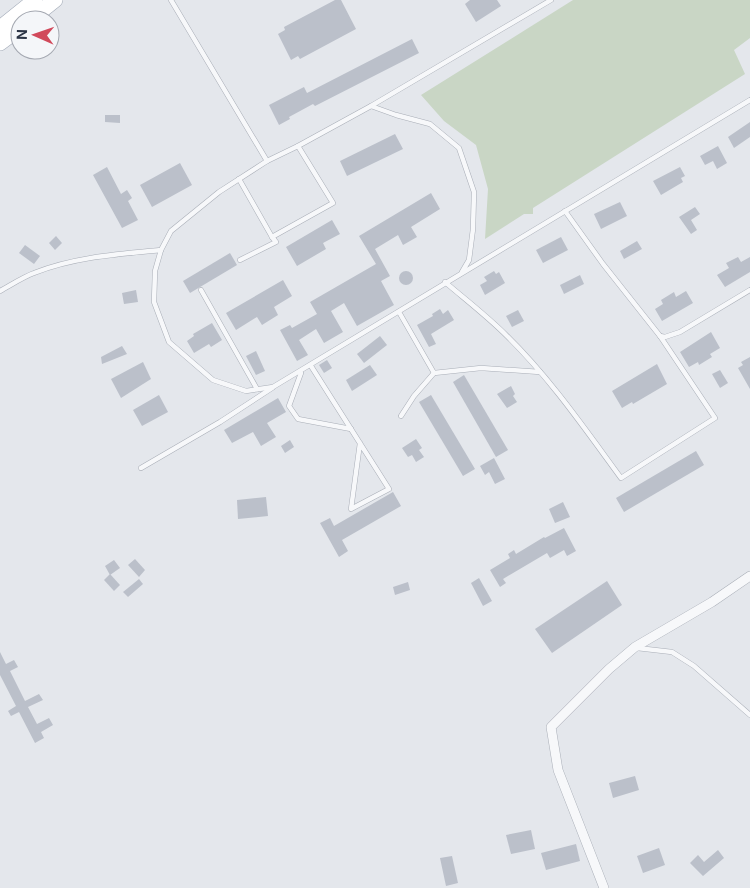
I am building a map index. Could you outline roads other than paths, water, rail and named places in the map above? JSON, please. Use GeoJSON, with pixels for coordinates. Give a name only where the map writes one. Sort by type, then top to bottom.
{"type":"FeatureCollection","features":[{"type":"Feature","properties":{"kind":"main road"},"geometry":{"type":"LineString","coordinates":[[0,28],[35,0]]}},
{"type":"Feature","properties":{"kind":"main road"},"geometry":{"type":"LineString","coordinates":[[42,10],[55,0]]}},
{"type":"Feature","properties":{"kind":"street"},"geometry":{"type":"LineString","coordinates":[[604,888],[558,770],[551,727],[609,669],[635,647],[712,602],[750,576]]}},
{"type":"Feature","properties":{"kind":"lane"},"geometry":{"type":"LineString","coordinates":[[170,0],[267,160]]}},
{"type":"Feature","properties":{"kind":"lane"},"geometry":{"type":"LineString","coordinates":[[273,387],[246,391],[213,380],[170,342],[154,302],[155,271],[161,250],[171,231],[218,192],[267,160],[298,146],[371,106],[551,0]]}},
{"type":"Feature","properties":{"kind":"lane"},"geometry":{"type":"LineString","coordinates":[[140,468],[220,422],[273,387],[311,366],[445,282],[750,100]]}},
{"type":"Feature","properties":{"kind":"lane"},"geometry":{"type":"LineString","coordinates":[[371,106],[396,116],[430,124],[459,148],[474,192],[473,229],[469,260],[462,272]]}},
{"type":"Feature","properties":{"kind":"lane"},"geometry":{"type":"LineString","coordinates":[[272,236],[333,203],[298,146]]}},
{"type":"Feature","properties":{"kind":"lane"},"geometry":{"type":"LineString","coordinates":[[239,179],[276,242],[240,260]]}},
{"type":"Feature","properties":{"kind":"lane"},"geometry":{"type":"LineString","coordinates":[[445,282],[505,334],[540,372],[621,478],[715,418],[660,336],[603,264],[565,211]]}},
{"type":"Feature","properties":{"kind":"lane"},"geometry":{"type":"LineString","coordinates":[[0,291],[33,273],[65,263],[105,256],[161,250]]}},
{"type":"Feature","properties":{"kind":"lane"},"geometry":{"type":"LineString","coordinates":[[201,290],[257,389]]}},
{"type":"Feature","properties":{"kind":"lane"},"geometry":{"type":"LineString","coordinates":[[660,336],[665,337],[680,332],[750,290]]}},
{"type":"Feature","properties":{"kind":"lane"},"geometry":{"type":"LineString","coordinates":[[398,312],[434,373]]}},
{"type":"Feature","properties":{"kind":"lane"},"geometry":{"type":"LineString","coordinates":[[311,366],[360,443],[389,489],[351,509],[360,443]]}},
{"type":"Feature","properties":{"kind":"lane"},"geometry":{"type":"LineString","coordinates":[[401,416],[414,396],[434,373],[481,368],[540,372]]}},
{"type":"Feature","properties":{"kind":"lane"},"geometry":{"type":"LineString","coordinates":[[302,371],[289,406],[298,419],[351,429]]}},
{"type":"Feature","properties":{"kind":"lane"},"geometry":{"type":"LineString","coordinates":[[635,647],[672,652],[694,666],[750,715]]}}]}
